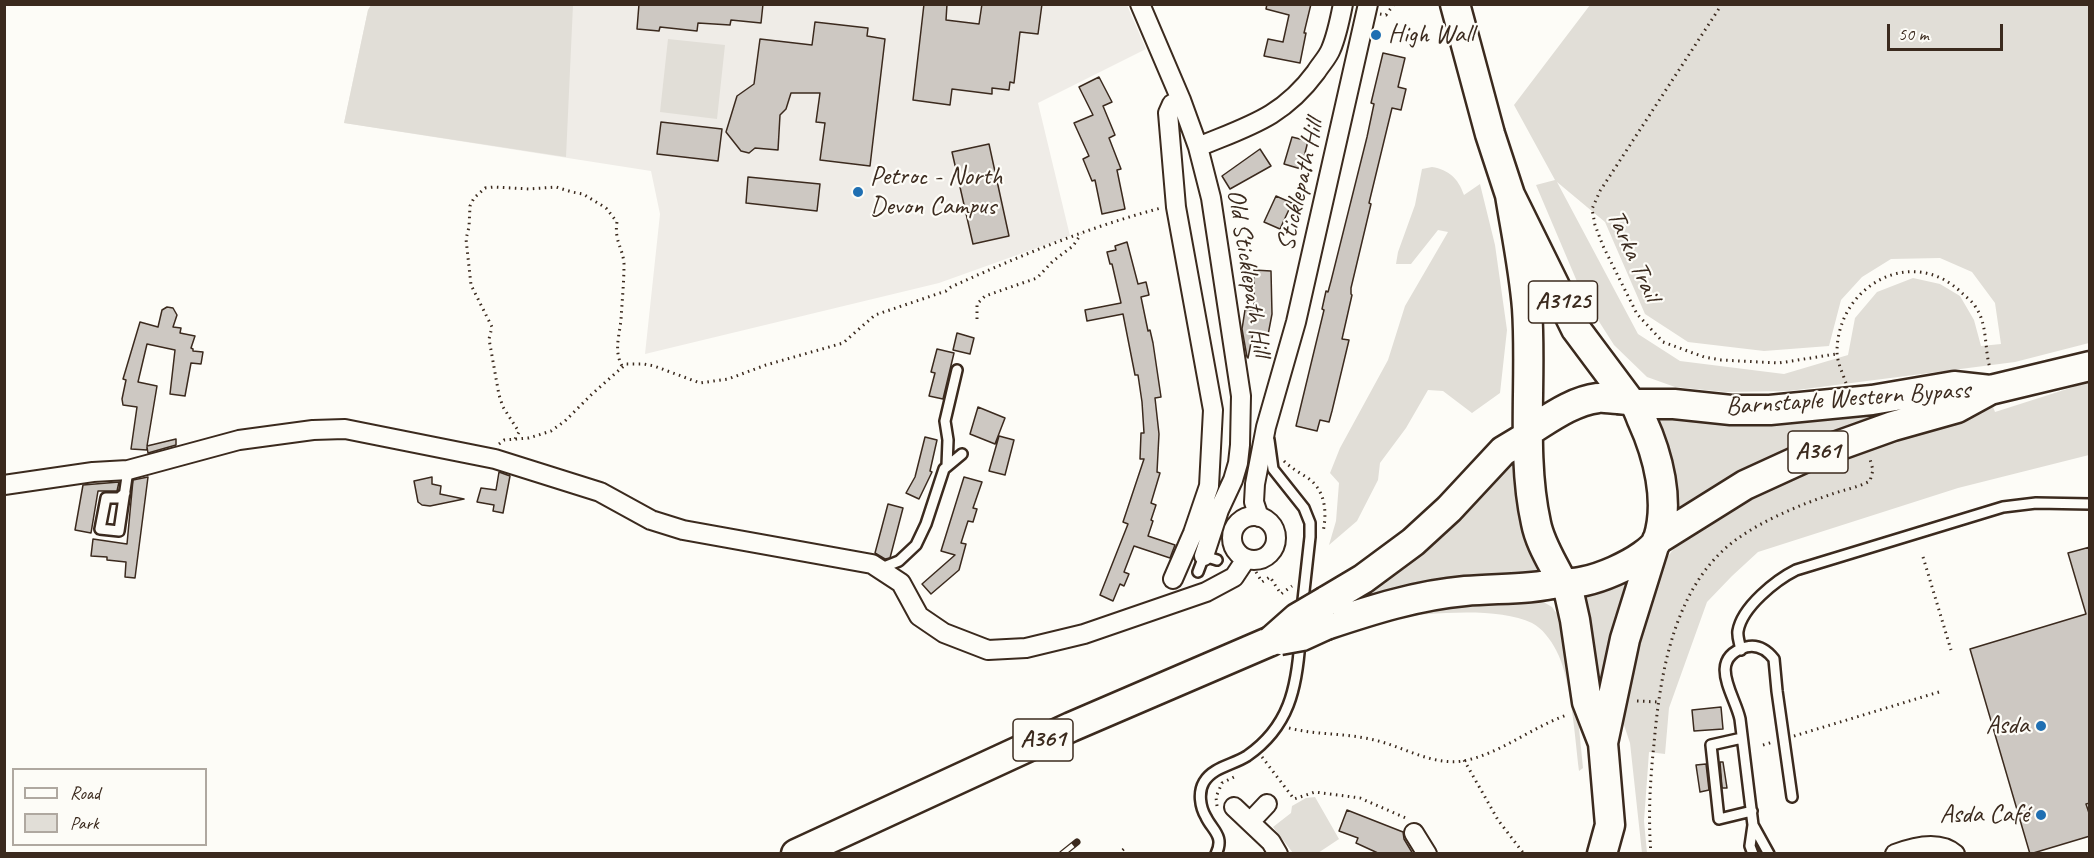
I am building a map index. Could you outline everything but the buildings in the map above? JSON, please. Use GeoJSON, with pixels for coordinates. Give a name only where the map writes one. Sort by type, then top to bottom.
{"type":"FeatureCollection","features":[{"type":"Feature","properties":{"kind":"main road","name":"A3125"},"geometry":{"type":"LineString","coordinates":[[1455,4],[1490,134],[1510,195],[1576,328],[1632,402]]}},
{"type":"Feature","properties":{"kind":"main road","name":"A3125"},"geometry":{"type":"LineString","coordinates":[[1510,195],[1527,308],[1528,433]]}},
{"type":"Feature","properties":{"kind":"main road","name":"Barnstaple Western Bypass"},"geometry":{"type":"LineString","coordinates":[[1632,402],[1731,410],[1770,410],[1872,400],[2090,366]]}},
{"type":"Feature","properties":{"kind":"main road","name":"Barnstaple Western Bypass"},"geometry":{"type":"LineString","coordinates":[[1656,543],[1745,485],[1804,458],[1893,426],[1957,408],[1990,381]]}},
{"type":"Feature","properties":{"kind":"main road"},"geometry":{"type":"LineString","coordinates":[[1603,743],[1625,639],[1656,543],[1663,506],[1658,468],[1648,433],[1632,402],[1599,398],[1572,406],[1528,433],[1536,525],[1564,583],[1575,620],[1587,702],[1603,743],[1610,825],[1622,854]]}},
{"type":"Feature","properties":{"kind":"main road","name":"A361"},"geometry":{"type":"LineString","coordinates":[[796,854],[1071,727],[1271,641],[1302,636],[1363,579],[1413,542],[1449,509],[1503,451],[1528,433]]}},
{"type":"Feature","properties":{"kind":"main road"},"geometry":{"type":"LineString","coordinates":[[1564,583],[1590,580],[1624,567],[1656,543]]}},
{"type":"Feature","properties":{"kind":"main road","name":"A361"},"geometry":{"type":"LineString","coordinates":[[1326,613],[1368,611],[1425,597],[1464,591],[1542,587],[1564,583]]}},
{"type":"Feature","properties":{"kind":"main road"},"geometry":{"type":"LineString","coordinates":[[1602,854],[1610,825]]}},
{"type":"Feature","properties":{"kind":"street","name":"Old Sticklepath Hill"},"geometry":{"type":"LineString","coordinates":[[1140,4],[1181,100],[1198,147],[1211,198],[1241,396],[1238,463],[1219,510],[1206,563]]}},
{"type":"Feature","properties":{"kind":"street"},"geometry":{"type":"LineString","coordinates":[[1198,147],[1266,118],[1277,112],[1294,96],[1330,52],[1343,4]]}},
{"type":"Feature","properties":{"kind":"street","name":"Sticklepath Hill"},"geometry":{"type":"LineString","coordinates":[[1259,517],[1254,502],[1255,484],[1266,427],[1296,322],[1368,4]]}},
{"type":"Feature","properties":{"kind":"street"},"geometry":{"type":"LineString","coordinates":[[1173,579],[1193,533],[1209,486],[1213,410],[1176,204],[1168,113],[1173,104],[1181,100]]}},
{"type":"Feature","properties":{"kind":"street"},"geometry":{"type":"LineString","coordinates":[[4,485],[93,472],[128,470],[239,440],[330,428],[375,434],[490,458],[600,492],[651,520],[683,530],[872,564],[901,583],[919,615],[944,633],[988,650],[1026,648],[1084,634],[1226,583],[1243,563],[1259,559],[1271,552],[1276,541],[1275,533],[1272,525],[1259,517],[1251,516],[1241,520],[1233,531],[1233,545],[1243,563]]}},
{"type":"Feature","properties":{"kind":"street"},"geometry":{"type":"LineString","coordinates":[[1250,822],[1267,804]]}},
{"type":"Feature","properties":{"kind":"street"},"geometry":{"type":"LineString","coordinates":[[1226,808],[1250,822],[1271,842],[1278,854]]}},
{"type":"Feature","properties":{"kind":"street"},"geometry":{"type":"LineString","coordinates":[[1414,833],[1427,854]]}},
{"type":"Feature","properties":{"kind":"street"},"geometry":{"type":"LineString","coordinates":[[1895,854],[1912,847],[1935,846],[1950,849],[1955,854]]}},
{"type":"Feature","properties":{"kind":"lane"},"geometry":{"type":"LineString","coordinates":[[946,466],[948,440],[945,421],[957,370]]}},
{"type":"Feature","properties":{"kind":"lane"},"geometry":{"type":"LineString","coordinates":[[1216,854],[1218,833],[1205,816],[1200,794],[1204,782],[1213,772],[1247,756],[1268,736],[1282,718],[1291,700],[1296,682],[1310,523],[1304,508],[1274,469],[1266,427]]}},
{"type":"Feature","properties":{"kind":"lane"},"geometry":{"type":"LineString","coordinates":[[879,569],[899,561],[916,545],[926,524],[940,476],[946,466],[962,454]]}},
{"type":"Feature","properties":{"kind":"lane"},"geometry":{"type":"LineString","coordinates":[[125,493],[128,470]]}},
{"type":"Feature","properties":{"kind":"lane"},"geometry":{"type":"LineString","coordinates":[[1741,650],[1738,633],[1741,621],[1774,584],[1796,570],[2003,507],[2036,503],[2090,504]]}},
{"type":"Feature","properties":{"kind":"lane"},"geometry":{"type":"LineString","coordinates":[[1753,854],[1750,846],[1754,825],[1742,738],[1737,707],[1725,679],[1728,659],[1741,650],[1755,646],[1769,652],[1774,659],[1776,691],[1792,797]]}},
{"type":"Feature","properties":{"kind":"lane"},"geometry":{"type":"LineString","coordinates":[[1742,738],[1711,745],[1719,819],[1752,811]]}},
{"type":"Feature","properties":{"kind":"lane"},"geometry":{"type":"LineString","coordinates":[[1754,825],[1769,854]]}},
{"type":"Feature","properties":{"kind":"path","name":"Tarka Trail"},"geometry":{"type":"LineString","coordinates":[[1722,4],[1600,191],[1592,209],[1595,225],[1637,314],[1663,342],[1704,357],[1721,360],[1779,363],[1836,354]]}},
{"type":"Feature","properties":{"kind":"path"},"geometry":{"type":"LineString","coordinates":[[526,438],[519,432],[503,407],[489,339],[492,327],[471,285],[466,239],[470,206],[474,198],[485,188],[494,186],[529,189],[556,187],[583,194],[606,208],[617,222],[615,234],[624,260],[617,341],[617,354],[622,366]]}},
{"type":"Feature","properties":{"kind":"path"},"geometry":{"type":"LineString","coordinates":[[490,458],[497,446],[504,440],[526,438],[551,431],[565,421],[622,366],[633,363],[644,364],[700,383],[728,379],[766,365],[843,343],[875,315],[946,291],[1010,260],[1082,232],[1129,216],[1176,204]]}},
{"type":"Feature","properties":{"kind":"path"},"geometry":{"type":"LineString","coordinates":[[977,319],[979,300],[1036,278],[1073,246],[1082,232]]}},
{"type":"Feature","properties":{"kind":"path"},"geometry":{"type":"LineString","coordinates":[[1846,385],[1836,354],[1845,314],[1857,297],[1869,286],[1888,275],[1908,272],[1935,276],[1952,284],[1976,306],[1983,324],[1990,381]]}},
{"type":"Feature","properties":{"kind":"path"},"geometry":{"type":"LineString","coordinates":[[515,439],[519,432]]}},
{"type":"Feature","properties":{"kind":"path"},"geometry":{"type":"LineString","coordinates":[[1651,854],[1648,821],[1658,702],[1668,652],[1676,625],[1687,601],[1718,556],[1736,540],[1808,503],[1870,481],[1873,470],[1870,459]]}},
{"type":"Feature","properties":{"kind":"path"},"geometry":{"type":"LineString","coordinates":[[1923,557],[1951,650]]}},
{"type":"Feature","properties":{"kind":"path"},"geometry":{"type":"LineString","coordinates":[[1243,563],[1255,571],[1262,582],[1270,577],[1281,594],[1294,585],[1304,584]]}},
{"type":"Feature","properties":{"kind":"path"},"geometry":{"type":"LineString","coordinates":[[1763,745],[1939,692]]}},
{"type":"Feature","properties":{"kind":"path"},"geometry":{"type":"LineString","coordinates":[[1637,701],[1658,702]]}},
{"type":"Feature","properties":{"kind":"path"},"geometry":{"type":"LineString","coordinates":[[1287,728],[1372,739],[1445,762],[1464,760],[1488,753],[1567,715]]}},
{"type":"Feature","properties":{"kind":"path"},"geometry":{"type":"LineString","coordinates":[[1255,762],[1261,755],[1294,799],[1315,792],[1360,798],[1414,822],[1414,833]]}},
{"type":"Feature","properties":{"kind":"path"},"geometry":{"type":"LineString","coordinates":[[1464,760],[1498,820],[1524,854]]}},
{"type":"Feature","properties":{"kind":"path"},"geometry":{"type":"LineString","coordinates":[[1226,808],[1216,797],[1221,783],[1239,774]]}},
{"type":"Feature","properties":{"kind":"path"},"geometry":{"type":"LineString","coordinates":[[1118,854],[1125,848]]}},
{"type":"Feature","properties":{"kind":"shaded area","name":"Petroc - North Devon Campus"},"geometry":{"type":"Polygon","coordinates":[[[371,5],[1127,5],[1146,49],[1038,103],[1070,236],[939,283],[645,354],[660,214],[651,171],[344,123],[368,10],[371,5]]]}},
{"type":"Feature","properties":{"kind":"green space"},"geometry":{"type":"Polygon","coordinates":[[[371,5],[573,5],[566,157],[344,123],[368,10],[371,5]]]}},
{"type":"Feature","properties":{"kind":"green space"},"geometry":{"type":"Polygon","coordinates":[[[1590,5],[2089,5],[2089,343],[2015,362],[1789,391],[1725,392],[1675,387],[1647,377],[1614,345],[1584,298],[1536,185],[1555,180],[1514,105],[1590,5]],[[1557,182],[1638,334],[1680,361],[1784,374],[1848,355],[1855,318],[1877,292],[1913,278],[1940,284],[1960,296],[1974,320],[1981,346],[2001,344],[1995,303],[1972,272],[1940,258],[1891,259],[1862,277],[1841,300],[1829,346],[1764,351],[1688,342],[1645,314],[1605,222],[1557,182]]]}},
{"type":"Feature","properties":{"kind":"green space"},"geometry":{"type":"Polygon","coordinates":[[[668,39],[725,45],[717,119],[660,112],[668,39]]]}},
{"type":"Feature","properties":{"kind":"green space"},"geometry":{"type":"Polygon","coordinates":[[[1432,167],[1452,176],[1464,195],[1480,184],[1495,245],[1507,330],[1500,393],[1472,413],[1443,391],[1428,390],[1406,428],[1380,463],[1378,480],[1357,521],[1329,545],[1336,521],[1339,483],[1330,473],[1340,448],[1388,360],[1405,306],[1448,232],[1438,230],[1411,264],[1396,264],[1415,205],[1422,169],[1432,167]]]}},
{"type":"Feature","properties":{"kind":"green space"},"geometry":{"type":"Polygon","coordinates":[[[2089,382],[2089,455],[1958,488],[1758,552],[1707,602],[1669,708],[1665,754],[1649,752],[1644,821],[1647,853],[1642,853],[1630,743],[1622,719],[1649,596],[1665,560],[1684,538],[1706,521],[1807,469],[1992,404],[1995,412],[2089,382]]]}},
{"type":"Feature","properties":{"kind":"green space"},"geometry":{"type":"Polygon","coordinates":[[[1955,396],[1676,514],[1673,465],[1653,411],[1955,396]]]}},
{"type":"Feature","properties":{"kind":"green space"},"geometry":{"type":"Polygon","coordinates":[[[1518,455],[1518,505],[1529,544],[1544,578],[1327,612],[1416,558],[1518,455]]]}},
{"type":"Feature","properties":{"kind":"green space"},"geometry":{"type":"Polygon","coordinates":[[[1630,577],[1599,704],[1583,594],[1630,577]]]}},
{"type":"Feature","properties":{"kind":"green space"},"geometry":{"type":"Polygon","coordinates":[[[1531,598],[1552,607],[1564,624],[1572,657],[1583,768],[1579,771],[1572,708],[1565,676],[1554,646],[1539,628],[1532,623],[1501,614],[1463,612],[1391,617],[1387,613],[1531,598]]]}},
{"type":"Feature","properties":{"kind":"green space"},"geometry":{"type":"Polygon","coordinates":[[[1315,797],[1339,839],[1318,853],[1293,853],[1273,827],[1291,813],[1292,806],[1306,798],[1315,797]]]}},
{"type":"Feature","properties":{"kind":"railway"},"geometry":{"type":"LineString","coordinates":[[1062,854],[1077,842]]}},
{"type":"Feature","properties":{"kind":"place","name":"High Wall"},"geometry":{"type":"Point","coordinates":[1376,35]}},
{"type":"Feature","properties":{"kind":"place","name":"Petroc - North Devon Campus"},"geometry":{"type":"Point","coordinates":[858,192]}},
{"type":"Feature","properties":{"kind":"place","name":"Asda"},"geometry":{"type":"Point","coordinates":[2041,726]}},
{"type":"Feature","properties":{"kind":"place","name":"Asda Café"},"geometry":{"type":"Point","coordinates":[2041,815]}}]}
